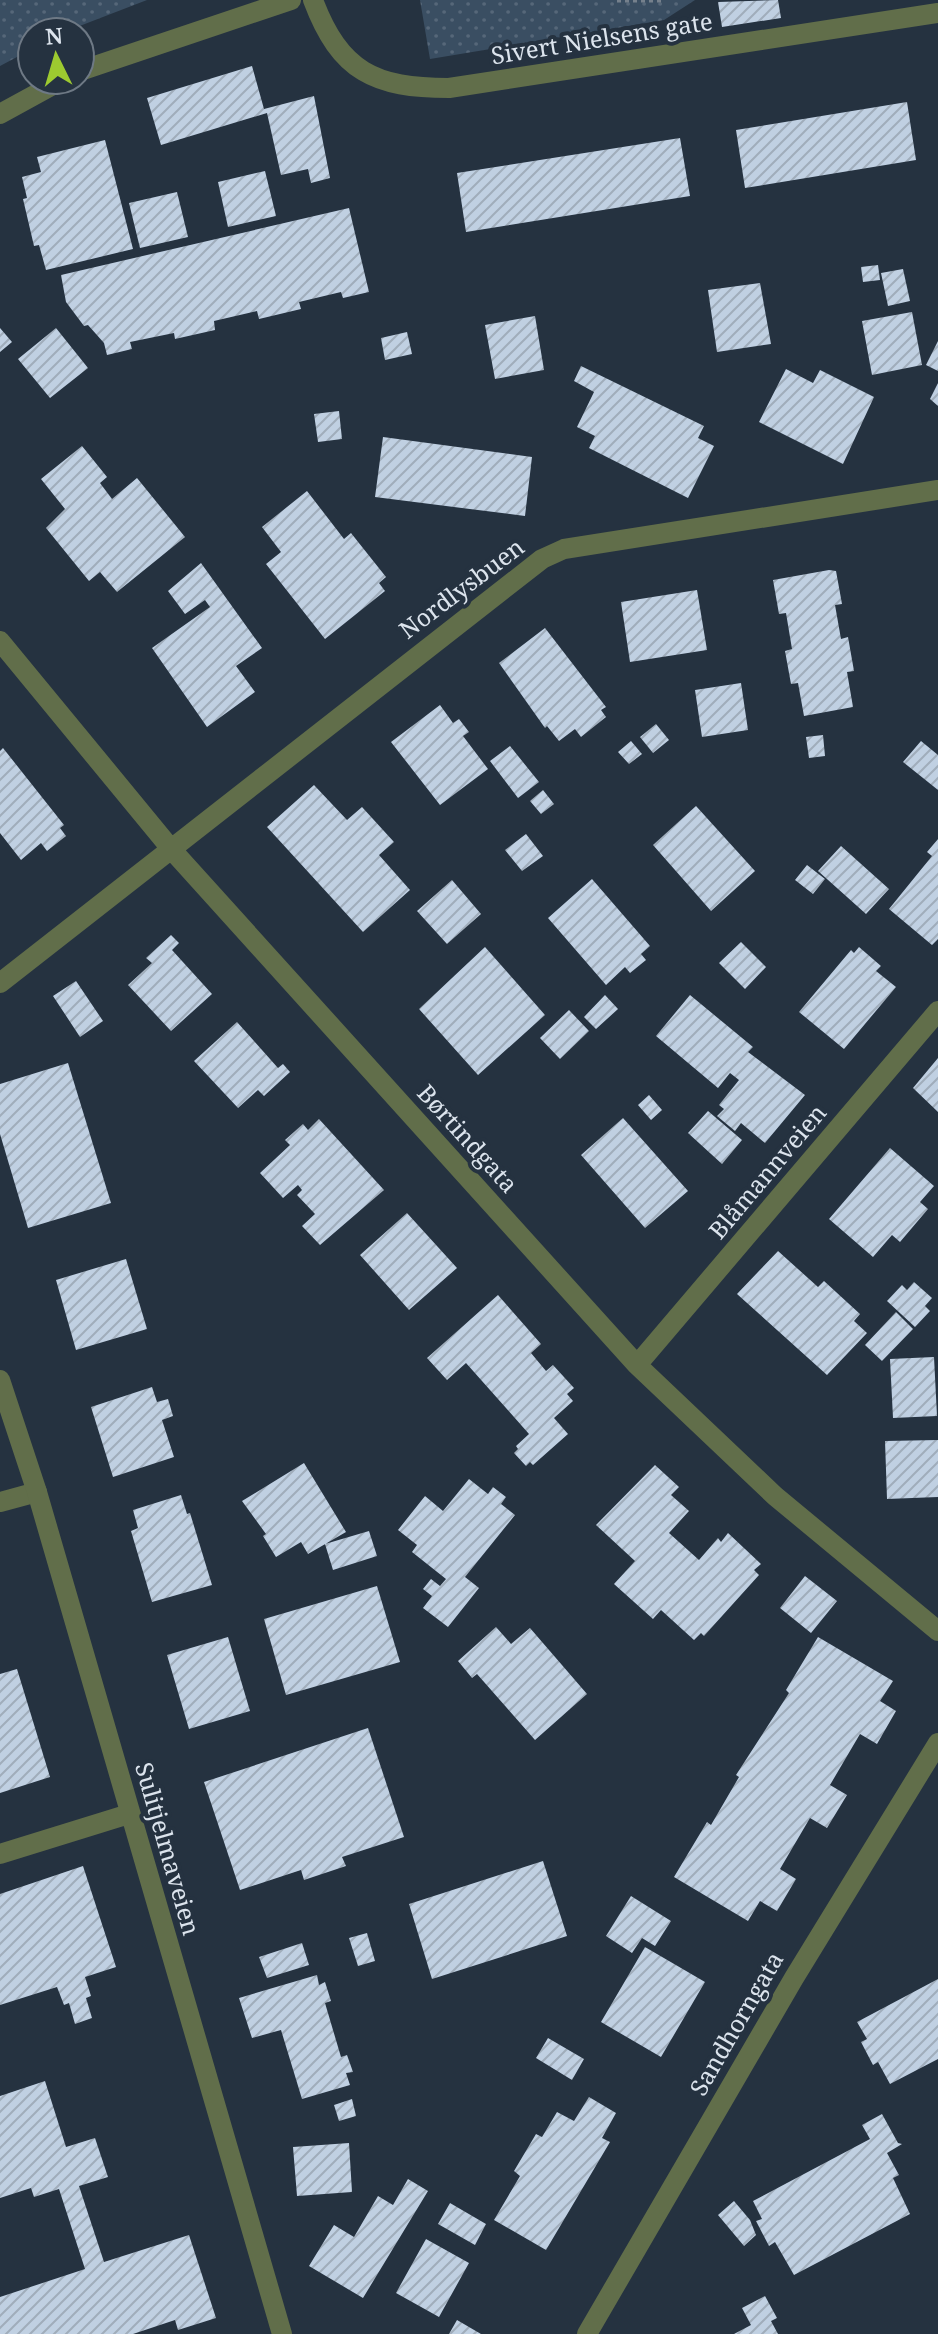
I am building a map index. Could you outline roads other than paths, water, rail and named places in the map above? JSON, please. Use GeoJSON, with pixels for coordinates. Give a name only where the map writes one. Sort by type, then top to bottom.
{"type":"FeatureCollection","features":[{"type":"Feature","properties":{"kind":"street"},"geometry":{"type":"LineString","coordinates":[[96,66],[291,0]]}},
{"type":"Feature","properties":{"kind":"street","name":"Sivert Nielsens gate"},"geometry":{"type":"LineString","coordinates":[[313,0],[327,33],[363,73],[387,84],[416,88],[449,88],[938,13]]}},
{"type":"Feature","properties":{"kind":"street"},"geometry":{"type":"LineString","coordinates":[[0,114],[33,96]]}},
{"type":"Feature","properties":{"kind":"street","name":"Nordlysbuen"},"geometry":{"type":"LineString","coordinates":[[0,983],[542,559],[564,549],[938,490]]}},
{"type":"Feature","properties":{"kind":"street","name":"Børtindgata"},"geometry":{"type":"LineString","coordinates":[[0,641],[172,850],[637,1365],[775,1496],[938,1631]]}},
{"type":"Feature","properties":{"kind":"street","name":"Blåmannveien"},"geometry":{"type":"LineString","coordinates":[[637,1365],[938,1011]]}},
{"type":"Feature","properties":{"kind":"street","name":"Sulitjelmaveien"},"geometry":{"type":"LineString","coordinates":[[0,1380],[37,1492],[282,2334]]}},
{"type":"Feature","properties":{"kind":"street"},"geometry":{"type":"LineString","coordinates":[[0,1502],[37,1492]]}},
{"type":"Feature","properties":{"kind":"street","name":"Sandhorngata"},"geometry":{"type":"LineString","coordinates":[[587,2334],[794,1978],[938,1743]]}},
{"type":"Feature","properties":{"kind":"street"},"geometry":{"type":"LineString","coordinates":[[0,1854],[129,1814]]}}]}
